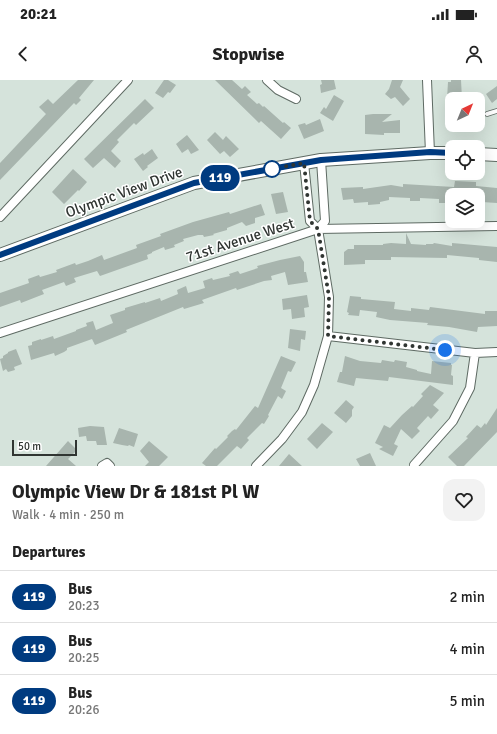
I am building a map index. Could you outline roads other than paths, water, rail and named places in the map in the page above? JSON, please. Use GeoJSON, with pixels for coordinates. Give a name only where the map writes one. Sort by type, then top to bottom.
{"type":"FeatureCollection","features":[{"type":"Feature","properties":{"kind":"main road","name":"Olympic View Drive"},"geometry":{"type":"LineString","coordinates":[[0,255],[194,183],[321,160],[430,152],[445,153]]}},
{"type":"Feature","properties":{"kind":"main road"},"geometry":{"type":"LineString","coordinates":[[485,154],[497,155]]}},
{"type":"Feature","properties":{"kind":"street"},"geometry":{"type":"LineString","coordinates":[[0,217],[128,80]]}},
{"type":"Feature","properties":{"kind":"street"},"geometry":{"type":"LineString","coordinates":[[267,80],[278,90],[296,99]]}},
{"type":"Feature","properties":{"kind":"street"},"geometry":{"type":"LineString","coordinates":[[426,80],[430,152]]}},
{"type":"Feature","properties":{"kind":"street"},"geometry":{"type":"LineString","coordinates":[[318,229],[325,220],[321,160]]}},
{"type":"Feature","properties":{"kind":"street"},"geometry":{"type":"LineString","coordinates":[[256,466],[282,439],[302,412],[314,385],[328,336],[329,297],[318,229],[310,221],[304,163]]}},
{"type":"Feature","properties":{"kind":"street","name":"71st Avenue West"},"geometry":{"type":"LineString","coordinates":[[0,333],[318,229],[497,226]]}},
{"type":"Feature","properties":{"kind":"street"},"geometry":{"type":"LineString","coordinates":[[328,336],[475,353],[497,352]]}},
{"type":"Feature","properties":{"kind":"street"},"geometry":{"type":"LineString","coordinates":[[414,465],[453,421],[470,388],[475,353]]}},
{"type":"Feature","properties":{"kind":"lane"},"geometry":{"type":"LineString","coordinates":[[487,114],[497,112]]}}]}
